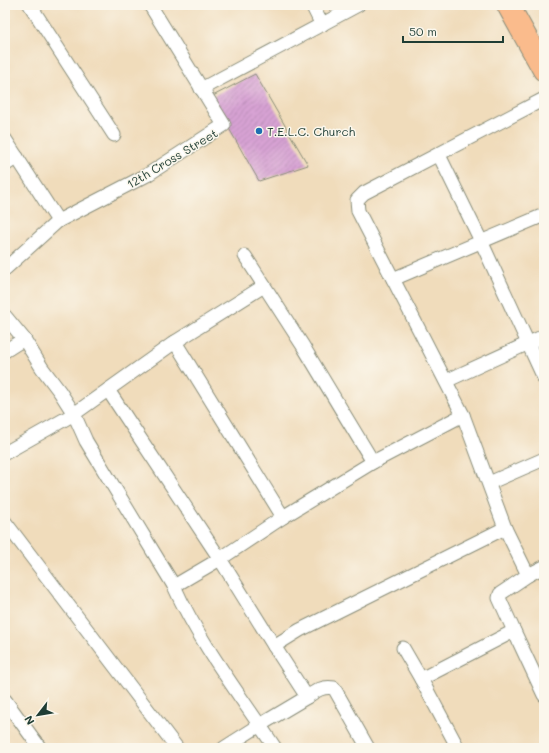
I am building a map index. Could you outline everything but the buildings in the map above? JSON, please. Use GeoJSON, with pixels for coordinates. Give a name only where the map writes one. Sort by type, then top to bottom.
{"type":"FeatureCollection","features":[{"type":"Feature","properties":{"kind":"highway"},"geometry":{"type":"LineString","coordinates":[[508,5],[544,70]]}},
{"type":"Feature","properties":{"kind":"highway"},"geometry":{"type":"LineString","coordinates":[[522,5],[544,43]]}},
{"type":"Feature","properties":{"kind":"street"},"geometry":{"type":"LineString","coordinates":[[30,5],[114,135]]}},
{"type":"Feature","properties":{"kind":"street","name":"12th Cross Street"},"geometry":{"type":"LineString","coordinates":[[58,221],[147,175],[224,126],[150,5]]}},
{"type":"Feature","properties":{"kind":"street"},"geometry":{"type":"LineString","coordinates":[[312,5],[322,25]]}},
{"type":"Feature","properties":{"kind":"street"},"geometry":{"type":"LineString","coordinates":[[202,88],[358,5]]}},
{"type":"Feature","properties":{"kind":"street"},"geometry":{"type":"LineString","coordinates":[[528,575],[505,528],[463,415],[358,211],[357,200],[364,193],[544,100]]}},
{"type":"Feature","properties":{"kind":"street"},"geometry":{"type":"LineString","coordinates":[[5,139],[58,221],[5,269]]}},
{"type":"Feature","properties":{"kind":"street"},"geometry":{"type":"LineString","coordinates":[[439,155],[481,241],[544,378]]}},
{"type":"Feature","properties":{"kind":"street"},"geometry":{"type":"LineString","coordinates":[[5,165],[17,157]]}},
{"type":"Feature","properties":{"kind":"street"},"geometry":{"type":"LineString","coordinates":[[393,279],[544,215]]}},
{"type":"Feature","properties":{"kind":"street"},"geometry":{"type":"LineString","coordinates":[[245,256],[303,346],[373,462]]}},
{"type":"Feature","properties":{"kind":"street"},"geometry":{"type":"LineString","coordinates":[[5,453],[74,414],[175,342],[264,286]]}},
{"type":"Feature","properties":{"kind":"street"},"geometry":{"type":"LineString","coordinates":[[5,316],[24,339],[74,414],[86,441],[174,586],[180,600],[200,635],[275,748]]}},
{"type":"Feature","properties":{"kind":"street"},"geometry":{"type":"LineString","coordinates":[[446,381],[544,336]]}},
{"type":"Feature","properties":{"kind":"street"},"geometry":{"type":"LineString","coordinates":[[5,351],[24,339]]}},
{"type":"Feature","properties":{"kind":"street"},"geometry":{"type":"LineString","coordinates":[[175,342],[283,517]]}},
{"type":"Feature","properties":{"kind":"street"},"geometry":{"type":"LineString","coordinates":[[108,390],[220,559],[307,697]]}},
{"type":"Feature","properties":{"kind":"street"},"geometry":{"type":"LineString","coordinates":[[174,586],[220,559],[283,517],[373,462],[463,415]]}},
{"type":"Feature","properties":{"kind":"street"},"geometry":{"type":"LineString","coordinates":[[489,484],[544,459]]}},
{"type":"Feature","properties":{"kind":"street"},"geometry":{"type":"LineString","coordinates":[[5,522],[176,748]]}},
{"type":"Feature","properties":{"kind":"street"},"geometry":{"type":"LineString","coordinates":[[274,646],[300,630],[505,528]]}},
{"type":"Feature","properties":{"kind":"street"},"geometry":{"type":"LineString","coordinates":[[544,567],[528,575],[500,594],[499,598],[544,695]]}},
{"type":"Feature","properties":{"kind":"street"},"geometry":{"type":"LineString","coordinates":[[421,679],[514,631]]}},
{"type":"Feature","properties":{"kind":"street"},"geometry":{"type":"LineString","coordinates":[[403,648],[458,748]]}},
{"type":"Feature","properties":{"kind":"street"},"geometry":{"type":"LineString","coordinates":[[224,748],[322,687],[334,688],[368,748]]}},
{"type":"Feature","properties":{"kind":"street"},"geometry":{"type":"LineString","coordinates":[[5,700],[40,748]]}},
{"type":"Feature","properties":{"kind":"place","name":"T.E.L.C. Church"},"geometry":{"type":"Point","coordinates":[259,131]}}]}
